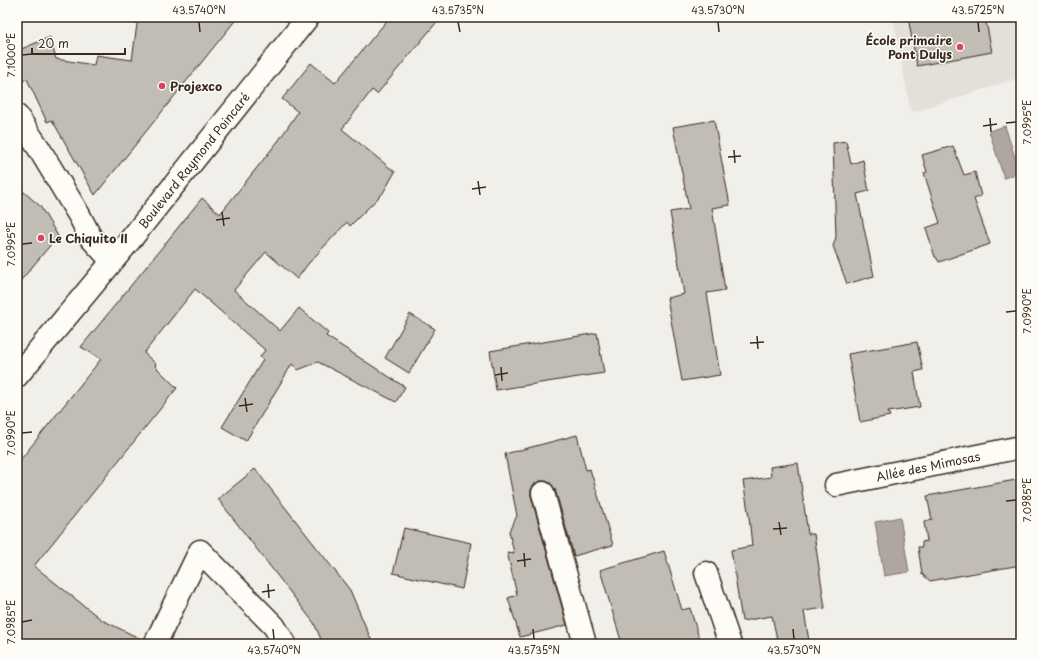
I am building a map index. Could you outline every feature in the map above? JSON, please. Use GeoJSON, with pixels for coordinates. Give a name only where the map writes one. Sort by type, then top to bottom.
{"type":"FeatureCollection","features":[{"type":"Feature","properties":{"kind":"main road","name":"Boulevard Raymond Poincaré"},"geometry":{"type":"LineString","coordinates":[[17,376],[112,261],[308,17]]}},
{"type":"Feature","properties":{"kind":"main road"},"geometry":{"type":"LineString","coordinates":[[17,116],[80,215],[91,238],[112,261]]}},
{"type":"Feature","properties":{"kind":"main road","name":"Allée des Mimosas"},"geometry":{"type":"LineString","coordinates":[[836,485],[1021,447]]}},
{"type":"Feature","properties":{"kind":"main road"},"geometry":{"type":"LineString","coordinates":[[543,493],[584,644]]}},
{"type":"Feature","properties":{"kind":"main road"},"geometry":{"type":"LineString","coordinates":[[155,644],[200,551],[274,626],[284,644]]}},
{"type":"Feature","properties":{"kind":"main road"},"geometry":{"type":"LineString","coordinates":[[706,573],[730,644]]}},
{"type":"Feature","properties":{"kind":"shaded area","name":"École primaire Pont Dulys"},"geometry":{"type":"Polygon","coordinates":[[[893,17],[1021,17],[1021,77],[911,113],[893,17]]]}},
{"type":"Feature","properties":{"kind":"shaded area"},"geometry":{"type":"Polygon","coordinates":[[[1005,126],[1020,173],[1004,178],[989,131],[1005,126]]]}},
{"type":"Feature","properties":{"kind":"shaded area"},"geometry":{"type":"Polygon","coordinates":[[[900,517],[909,572],[884,576],[875,522],[900,517]]]}},
{"type":"Feature","properties":{"kind":"building"},"geometry":{"type":"Polygon","coordinates":[[[138,17],[238,17],[95,195],[52,120],[47,122],[27,79],[18,83],[19,50],[50,37],[56,59],[94,65],[96,55],[132,60],[138,17]]]}},
{"type":"Feature","properties":{"kind":"building"},"geometry":{"type":"Polygon","coordinates":[[[390,17],[441,17],[377,94],[372,90],[342,129],[395,172],[383,193],[350,226],[347,222],[308,264],[297,279],[266,252],[234,290],[280,331],[299,308],[328,333],[326,336],[405,387],[396,402],[318,362],[298,370],[292,364],[246,441],[222,427],[263,360],[260,357],[265,350],[195,289],[144,353],[177,388],[34,566],[102,620],[143,640],[143,644],[17,644],[17,464],[101,359],[81,347],[202,198],[220,214],[279,140],[298,112],[282,99],[311,63],[335,83],[390,17]]]}},
{"type":"Feature","properties":{"kind":"building"},"geometry":{"type":"Polygon","coordinates":[[[908,17],[985,17],[992,52],[917,66],[908,17]]]}},
{"type":"Feature","properties":{"kind":"building"},"geometry":{"type":"Polygon","coordinates":[[[714,120],[730,205],[712,208],[725,290],[707,293],[720,375],[682,381],[667,298],[684,294],[670,212],[689,209],[673,127],[714,120]]]}},
{"type":"Feature","properties":{"kind":"building"},"geometry":{"type":"Polygon","coordinates":[[[846,141],[851,164],[863,160],[869,191],[857,194],[874,276],[847,284],[833,246],[836,237],[833,143],[846,141]]]}},
{"type":"Feature","properties":{"kind":"building"},"geometry":{"type":"Polygon","coordinates":[[[953,146],[964,175],[975,172],[981,196],[974,199],[990,244],[939,262],[935,257],[926,228],[940,223],[924,173],[927,172],[922,155],[953,146]]]}},
{"type":"Feature","properties":{"kind":"building"},"geometry":{"type":"Polygon","coordinates":[[[17,186],[40,206],[58,236],[17,285],[17,186]]]}},
{"type":"Feature","properties":{"kind":"building"},"geometry":{"type":"Polygon","coordinates":[[[410,314],[435,329],[409,373],[385,358],[410,314]]]}},
{"type":"Feature","properties":{"kind":"building"},"geometry":{"type":"Polygon","coordinates":[[[597,333],[604,373],[496,390],[490,351],[597,333]]]}},
{"type":"Feature","properties":{"kind":"building"},"geometry":{"type":"Polygon","coordinates":[[[917,342],[923,370],[914,372],[920,407],[888,412],[890,416],[860,422],[848,354],[917,342]]]}},
{"type":"Feature","properties":{"kind":"building"},"geometry":{"type":"Polygon","coordinates":[[[577,435],[586,470],[590,469],[613,545],[574,556],[555,489],[546,481],[540,481],[534,484],[531,490],[531,496],[567,625],[520,637],[508,598],[517,595],[507,552],[514,553],[509,531],[517,516],[505,454],[577,435]]]}},
{"type":"Feature","properties":{"kind":"building"},"geometry":{"type":"Polygon","coordinates":[[[798,463],[808,534],[814,534],[825,608],[804,611],[809,641],[792,644],[778,644],[772,616],[742,621],[731,550],[752,546],[743,481],[771,477],[770,467],[798,463]]]}},
{"type":"Feature","properties":{"kind":"building"},"geometry":{"type":"Polygon","coordinates":[[[255,469],[350,590],[373,644],[323,644],[314,623],[218,499],[255,469]]]}},
{"type":"Feature","properties":{"kind":"building"},"geometry":{"type":"Polygon","coordinates":[[[1021,479],[1021,565],[930,581],[922,574],[918,547],[922,547],[922,542],[927,541],[924,522],[932,520],[927,496],[1021,479]]]}},
{"type":"Feature","properties":{"kind":"building"},"geometry":{"type":"Polygon","coordinates":[[[404,528],[471,543],[462,589],[393,573],[404,528]]]}},
{"type":"Feature","properties":{"kind":"building"},"geometry":{"type":"Polygon","coordinates":[[[664,551],[682,610],[690,608],[699,638],[680,644],[622,644],[600,570],[664,551]]]}},
{"type":"Feature","properties":{"kind":"place","name":"École primaire Pont Dulys"},"geometry":{"type":"Point","coordinates":[960,47]}},
{"type":"Feature","properties":{"kind":"place","name":"Projexco"},"geometry":{"type":"Point","coordinates":[162,86]}},
{"type":"Feature","properties":{"kind":"place","name":"Le Chiquito II"},"geometry":{"type":"Point","coordinates":[41,238]}}]}
